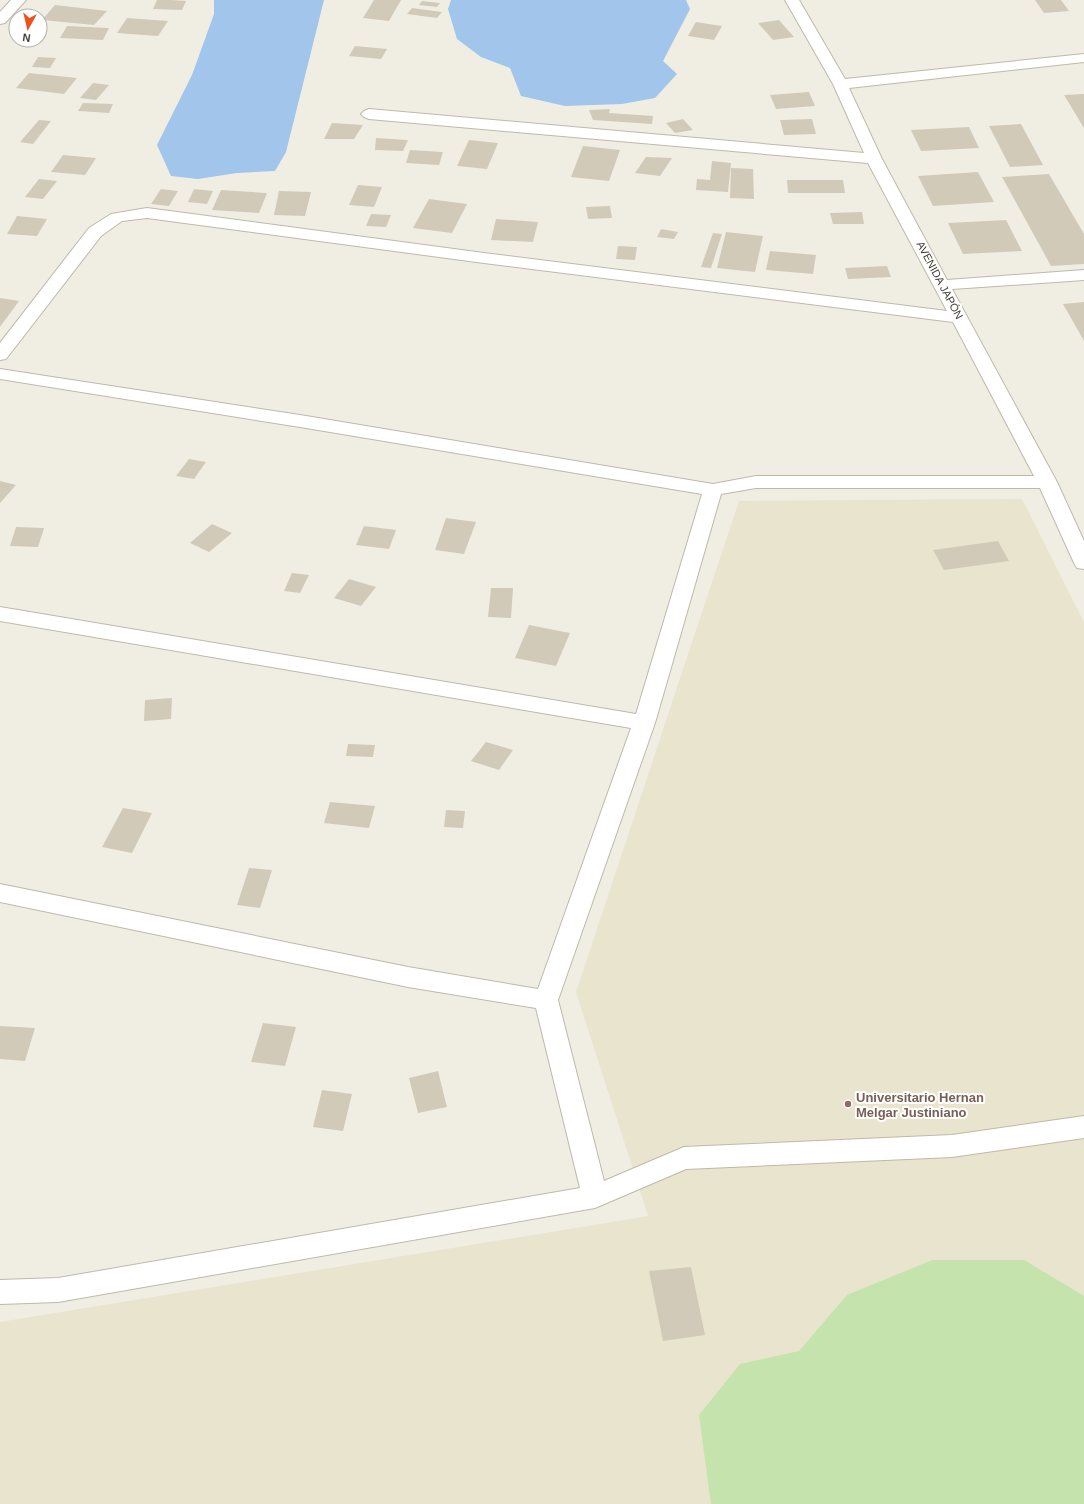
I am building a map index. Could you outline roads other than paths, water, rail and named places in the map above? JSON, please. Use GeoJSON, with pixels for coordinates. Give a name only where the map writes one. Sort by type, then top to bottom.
{"type":"FeatureCollection","features":[{"type":"Feature","properties":{"kind":"street"},"geometry":{"type":"LineString","coordinates":[[0,20],[19,0]]}},
{"type":"Feature","properties":{"kind":"street","name":"AVENIDA JAPÓN"},"geometry":{"type":"LineString","coordinates":[[792,0],[840,84],[874,159],[1047,482],[1084,563]]}},
{"type":"Feature","properties":{"kind":"street"},"geometry":{"type":"LineString","coordinates":[[840,84],[1084,58]]}},
{"type":"Feature","properties":{"kind":"street"},"geometry":{"type":"LineString","coordinates":[[369,114],[874,159]]}},
{"type":"Feature","properties":{"kind":"street"},"geometry":{"type":"LineString","coordinates":[[0,356],[95,232],[117,217],[147,213],[484,258],[960,318]]}},
{"type":"Feature","properties":{"kind":"street"},"geometry":{"type":"LineString","coordinates":[[942,284],[1084,274]]}},
{"type":"Feature","properties":{"kind":"street"},"geometry":{"type":"LineString","coordinates":[[0,374],[300,421],[713,490],[756,482],[1047,482]]}},
{"type":"Feature","properties":{"kind":"street"},"geometry":{"type":"LineString","coordinates":[[595,1197],[546,1000],[644,723],[713,490]]}},
{"type":"Feature","properties":{"kind":"street"},"geometry":{"type":"LineString","coordinates":[[0,614],[644,723]]}},
{"type":"Feature","properties":{"kind":"street"},"geometry":{"type":"LineString","coordinates":[[0,893],[408,978],[546,1000]]}},
{"type":"Feature","properties":{"kind":"street"},"geometry":{"type":"LineString","coordinates":[[0,1292],[58,1290],[595,1197],[684,1158],[952,1146],[1084,1127]]}},
{"type":"Feature","properties":{"kind":"water"},"geometry":{"type":"Polygon","coordinates":[[[214,0],[324,0],[286,152],[275,171],[237,173],[198,179],[171,176],[157,145],[192,75],[214,14],[214,0]]]}},
{"type":"Feature","properties":{"kind":"water"},"geometry":{"type":"Polygon","coordinates":[[[451,0],[686,0],[690,9],[663,61],[677,74],[655,98],[622,104],[565,106],[521,96],[510,68],[481,57],[457,39],[448,9],[451,0]]]}},
{"type":"Feature","properties":{"kind":"place","name":"Universitario Hernan Melgar Justiniano"},"geometry":{"type":"Point","coordinates":[848,1104]}}]}
